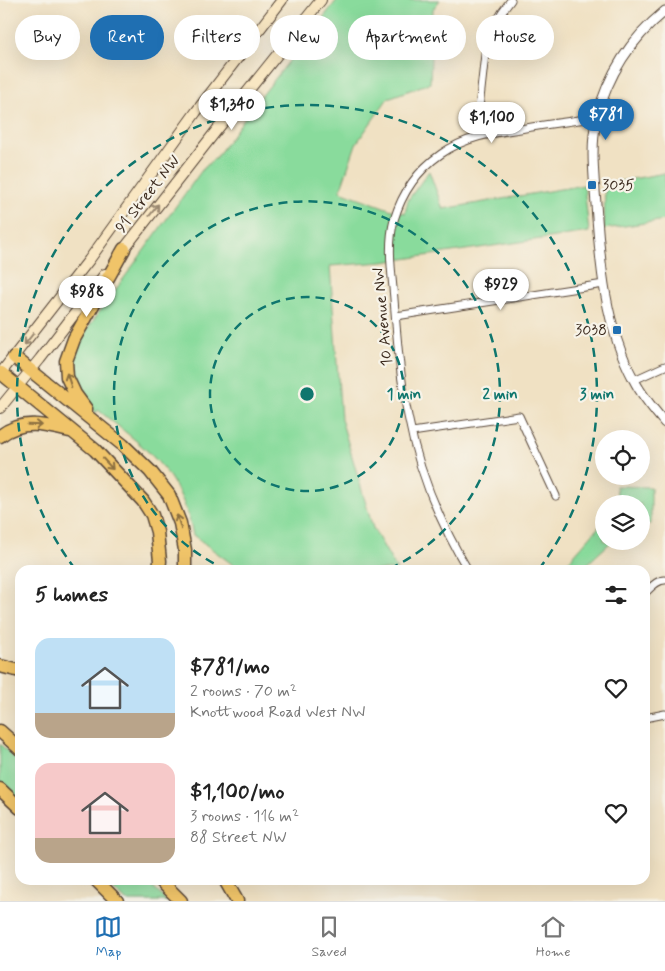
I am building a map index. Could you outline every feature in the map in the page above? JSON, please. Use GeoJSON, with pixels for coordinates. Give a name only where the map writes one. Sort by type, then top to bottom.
{"type":"FeatureCollection","features":[{"type":"Feature","properties":{"kind":"highway"},"geometry":{"type":"LineString","coordinates":[[108,433],[75,394],[67,377],[66,361],[74,339],[124,249]]}},
{"type":"Feature","properties":{"kind":"highway"},"geometry":{"type":"LineString","coordinates":[[14,357],[123,445],[150,471],[169,495],[180,523],[185,550],[185,565]]}},
{"type":"Feature","properties":{"kind":"highway"},"geometry":{"type":"LineString","coordinates":[[0,373],[95,450],[143,501],[152,515],[157,532],[160,565]]}},
{"type":"Feature","properties":{"kind":"highway"},"geometry":{"type":"LineString","coordinates":[[0,436],[8,430],[28,424],[72,431]]}},
{"type":"Feature","properties":{"kind":"highway"},"geometry":{"type":"LineString","coordinates":[[0,666],[15,670]]}},
{"type":"Feature","properties":{"kind":"highway"},"geometry":{"type":"LineString","coordinates":[[0,731],[15,744]]}},
{"type":"Feature","properties":{"kind":"highway"},"geometry":{"type":"LineString","coordinates":[[0,789],[15,803]]}},
{"type":"Feature","properties":{"kind":"highway"},"geometry":{"type":"LineString","coordinates":[[101,885],[117,901]]}},
{"type":"Feature","properties":{"kind":"highway"},"geometry":{"type":"LineString","coordinates":[[165,885],[181,901]]}},
{"type":"Feature","properties":{"kind":"highway"},"geometry":{"type":"LineString","coordinates":[[228,885],[237,901]]}},
{"type":"Feature","properties":{"kind":"main road","name":"91 Street NW"},"geometry":{"type":"LineString","coordinates":[[0,373],[90,260],[196,112],[282,0]]}},
{"type":"Feature","properties":{"kind":"main road","name":"91 Street NW"},"geometry":{"type":"LineString","coordinates":[[0,408],[222,123],[321,0]]}},
{"type":"Feature","properties":{"kind":"street"},"geometry":{"type":"LineString","coordinates":[[477,136],[486,45],[496,20],[511,0]]}},
{"type":"Feature","properties":{"kind":"street"},"geometry":{"type":"LineString","coordinates":[[665,11],[644,29],[614,71],[596,120],[594,142],[594,168],[604,284],[609,314],[618,345],[634,380],[665,423]]}},
{"type":"Feature","properties":{"kind":"street","name":"10 Avenue NW"},"geometry":{"type":"LineString","coordinates":[[465,565],[437,508],[424,474],[408,416],[401,375],[396,316],[391,241],[394,221],[407,191],[430,162],[462,142],[477,136],[587,119],[596,120]]}},
{"type":"Feature","properties":{"kind":"street"},"geometry":{"type":"LineString","coordinates":[[396,316],[604,284]]}},
{"type":"Feature","properties":{"kind":"street"},"geometry":{"type":"LineString","coordinates":[[634,380],[665,366]]}},
{"type":"Feature","properties":{"kind":"street"},"geometry":{"type":"LineString","coordinates":[[412,432],[519,416],[556,496]]}},
{"type":"Feature","properties":{"kind":"street"},"geometry":{"type":"LineString","coordinates":[[650,588],[665,580]]}},
{"type":"Feature","properties":{"kind":"street"},"geometry":{"type":"LineString","coordinates":[[650,717],[665,714]]}},
{"type":"Feature","properties":{"kind":"green space"},"geometry":{"type":"Polygon","coordinates":[[[337,0],[440,0],[433,9],[433,15],[348,15],[348,60],[431,60],[430,83],[388,98],[356,144],[340,191],[405,213],[408,200],[429,171],[443,209],[584,185],[589,232],[383,262],[330,266],[341,419],[373,528],[394,565],[233,565],[193,535],[179,494],[170,477],[159,463],[98,410],[96,413],[80,393],[76,384],[73,365],[79,344],[85,332],[202,170],[218,155],[290,60],[338,60],[338,15],[325,15],[337,0]]]}},
{"type":"Feature","properties":{"kind":"green space"},"geometry":{"type":"Polygon","coordinates":[[[665,173],[665,220],[604,229],[605,184],[665,173]]]}},
{"type":"Feature","properties":{"kind":"green space"},"geometry":{"type":"Polygon","coordinates":[[[616,486],[651,487],[651,524],[650,495],[617,495],[616,486]]]}},
{"type":"Feature","properties":{"kind":"green space"},"geometry":{"type":"Polygon","coordinates":[[[595,531],[595,550],[602,550],[586,565],[545,565],[567,563],[595,531]]]}},
{"type":"Feature","properties":{"kind":"green space"},"geometry":{"type":"Polygon","coordinates":[[[0,744],[15,758],[15,796],[0,782],[0,744]]]}},
{"type":"Feature","properties":{"kind":"green space"},"geometry":{"type":"Polygon","coordinates":[[[109,885],[150,885],[167,901],[126,901],[109,885]]]}},
{"type":"Feature","properties":{"kind":"place","name":"3035"},"geometry":{"type":"Point","coordinates":[592,185]}},
{"type":"Feature","properties":{"kind":"place","name":"3038"},"geometry":{"type":"Point","coordinates":[617,330]}}]}
